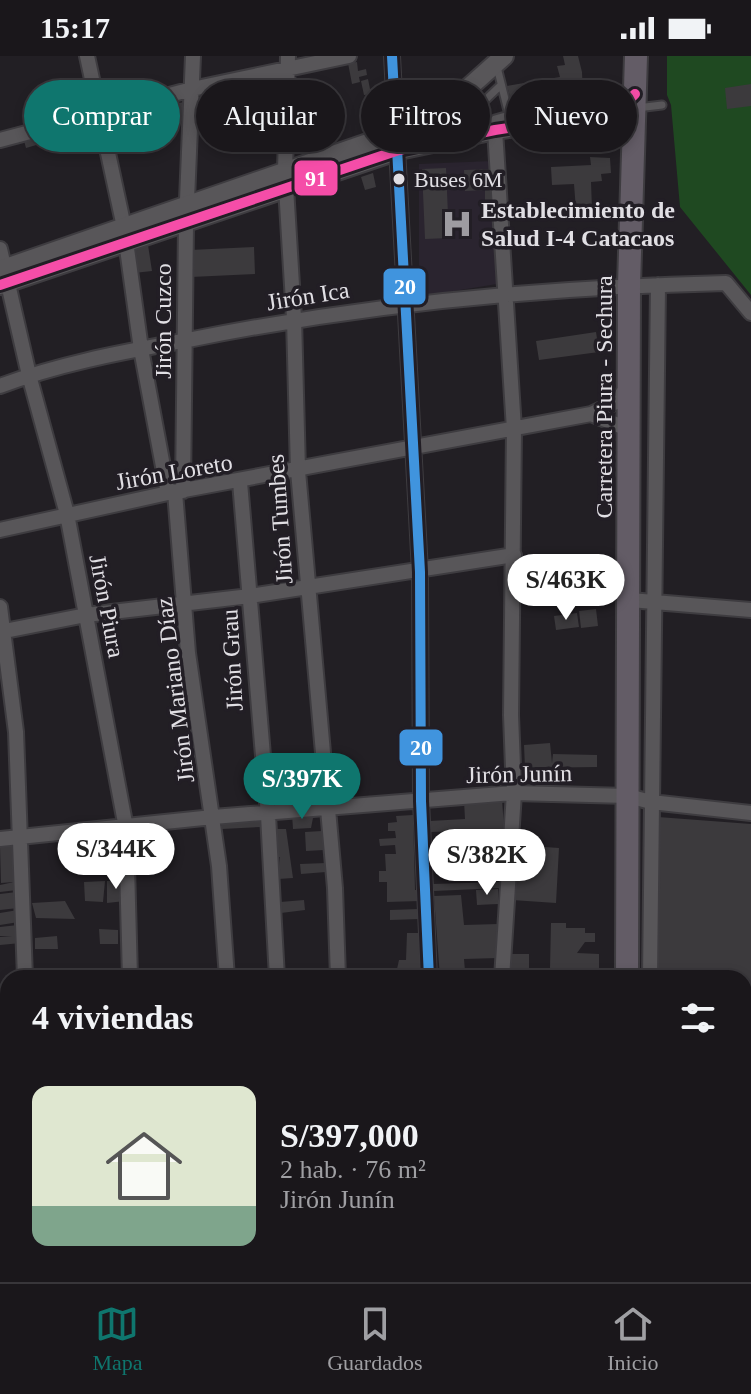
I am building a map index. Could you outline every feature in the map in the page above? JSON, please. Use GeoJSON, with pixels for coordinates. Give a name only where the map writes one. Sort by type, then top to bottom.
{"type":"FeatureCollection","features":[{"type":"Feature","properties":{"kind":"main road","name":"Carretera Piura - Sechura"},"geometry":{"type":"LineString","coordinates":[[633,80],[636,56]]}},
{"type":"Feature","properties":{"kind":"main road"},"geometry":{"type":"LineString","coordinates":[[477,80],[500,60]]}},
{"type":"Feature","properties":{"kind":"main road"},"geometry":{"type":"LineString","coordinates":[[4,276],[285,181],[361,147]]}},
{"type":"Feature","properties":{"kind":"main road"},"geometry":{"type":"LineString","coordinates":[[285,181],[392,152]]}},
{"type":"Feature","properties":{"kind":"main road","name":"Carretera Piura - Sechura"},"geometry":{"type":"LineString","coordinates":[[627,970],[630,152]]}},
{"type":"Feature","properties":{"kind":"street","name":"Jirón Mariano Díaz"},"geometry":{"type":"LineString","coordinates":[[87,56],[92,80]]}},
{"type":"Feature","properties":{"kind":"street","name":"Jirón Cuzco"},"geometry":{"type":"LineString","coordinates":[[175,492],[186,340],[193,56]]}},
{"type":"Feature","properties":{"kind":"street"},"geometry":{"type":"LineString","coordinates":[[180,92],[288,63],[349,56]]}},
{"type":"Feature","properties":{"kind":"street"},"geometry":{"type":"LineString","coordinates":[[392,56],[394,80]]}},
{"type":"Feature","properties":{"kind":"street","name":"Jirón Tumbes"},"geometry":{"type":"LineString","coordinates":[[288,63],[285,181],[294,318],[298,471],[335,888],[338,970]]}},
{"type":"Feature","properties":{"kind":"street"},"geometry":{"type":"LineString","coordinates":[[0,140],[24,133]]}},
{"type":"Feature","properties":{"kind":"street"},"geometry":{"type":"LineString","coordinates":[[490,149],[507,295],[514,429],[511,715],[514,793],[503,970]]}},
{"type":"Feature","properties":{"kind":"street","name":"Jirón Mariano Díaz"},"geometry":{"type":"LineString","coordinates":[[107,152],[125,235],[141,349],[175,492],[188,653],[213,817],[226,970]]}},
{"type":"Feature","properties":{"kind":"street"},"geometry":{"type":"LineString","coordinates":[[399,152],[420,572],[421,801],[429,970]]}},
{"type":"Feature","properties":{"kind":"street","name":"Jirón Piura"},"geometry":{"type":"LineString","coordinates":[[0,249],[29,375],[67,514],[126,828],[130,970]]}},
{"type":"Feature","properties":{"kind":"street","name":"Jirón Ica"},"geometry":{"type":"LineString","coordinates":[[0,386],[29,375],[141,349],[294,318],[408,304],[629,285],[726,283],[751,313]]}},
{"type":"Feature","properties":{"kind":"street"},"geometry":{"type":"LineString","coordinates":[[650,970],[658,285]]}},
{"type":"Feature","properties":{"kind":"street","name":"Jirón Loreto"},"geometry":{"type":"LineString","coordinates":[[0,530],[175,492],[591,414],[614,403],[630,385]]}},
{"type":"Feature","properties":{"kind":"street"},"geometry":{"type":"LineString","coordinates":[[591,414],[630,430]]}},
{"type":"Feature","properties":{"kind":"street","name":"Jirón Grau"},"geometry":{"type":"LineString","coordinates":[[240,482],[268,815],[277,970]]}},
{"type":"Feature","properties":{"kind":"street"},"geometry":{"type":"LineString","coordinates":[[3,631],[86,615],[186,605],[420,572],[514,555]]}},
{"type":"Feature","properties":{"kind":"street"},"geometry":{"type":"LineString","coordinates":[[630,600],[751,610]]}},
{"type":"Feature","properties":{"kind":"street"},"geometry":{"type":"LineString","coordinates":[[0,607],[16,732],[25,970]]}},
{"type":"Feature","properties":{"kind":"street","name":"Jirón Junín"},"geometry":{"type":"LineString","coordinates":[[0,839],[213,817],[514,793],[628,796],[651,802],[751,813]]}},
{"type":"Feature","properties":{"kind":"lane"},"geometry":{"type":"LineString","coordinates":[[500,60],[500,86],[506,105]]}},
{"type":"Feature","properties":{"kind":"lane"},"geometry":{"type":"LineString","coordinates":[[490,96],[500,86]]}},
{"type":"Feature","properties":{"kind":"lane"},"geometry":{"type":"LineString","coordinates":[[637,109],[662,105]]}},
{"type":"Feature","properties":{"kind":"lane"},"geometry":{"type":"LineString","coordinates":[[490,128],[495,119],[506,116]]}},
{"type":"Feature","properties":{"kind":"shaded area","name":"Establecimiento de Salud I-4 Catacaos"},"geometry":{"type":"Polygon","coordinates":[[[492,161],[497,284],[423,296],[419,291],[419,164],[492,161]]]}},
{"type":"Feature","properties":{"kind":"green space"},"geometry":{"type":"Polygon","coordinates":[[[667,56],[751,56],[751,295],[680,207],[671,105],[667,95],[667,56]]]}},
{"type":"Feature","properties":{"kind":"building"},"geometry":{"type":"Polygon","coordinates":[[[563,56],[578,56],[582,80],[554,80],[560,77],[557,66],[565,65],[563,56]]]}},
{"type":"Feature","properties":{"kind":"building"},"geometry":{"type":"Polygon","coordinates":[[[357,62],[358,71],[366,69],[367,75],[359,77],[360,82],[352,84],[348,63],[357,62]]]}},
{"type":"Feature","properties":{"kind":"building"},"geometry":{"type":"Polygon","coordinates":[[[751,84],[751,106],[727,109],[725,88],[751,84]]]}},
{"type":"Feature","properties":{"kind":"building"},"geometry":{"type":"Polygon","coordinates":[[[185,102],[188,120],[180,121],[180,103],[185,102]]]}},
{"type":"Feature","properties":{"kind":"building"},"geometry":{"type":"Polygon","coordinates":[[[590,157],[610,158],[611,173],[601,174],[602,181],[591,182],[592,209],[576,210],[574,184],[552,185],[551,167],[591,165],[590,157]]]}},
{"type":"Feature","properties":{"kind":"building"},"geometry":{"type":"Polygon","coordinates":[[[446,168],[449,238],[425,239],[422,169],[446,168]]]}},
{"type":"Feature","properties":{"kind":"building"},"geometry":{"type":"Polygon","coordinates":[[[492,169],[493,201],[485,202],[485,190],[465,191],[464,170],[492,169]]]}},
{"type":"Feature","properties":{"kind":"building"},"geometry":{"type":"Polygon","coordinates":[[[373,173],[376,187],[365,190],[361,177],[373,173]]]}},
{"type":"Feature","properties":{"kind":"building"},"geometry":{"type":"Polygon","coordinates":[[[148,245],[152,271],[134,273],[130,247],[148,245]]]}},
{"type":"Feature","properties":{"kind":"building"},"geometry":{"type":"Polygon","coordinates":[[[254,247],[255,274],[191,277],[190,250],[254,247]]]}},
{"type":"Feature","properties":{"kind":"building"},"geometry":{"type":"Polygon","coordinates":[[[596,332],[599,352],[539,360],[536,341],[596,332]]]}},
{"type":"Feature","properties":{"kind":"building"},"geometry":{"type":"Polygon","coordinates":[[[596,609],[598,626],[581,628],[579,611],[596,609]]]}},
{"type":"Feature","properties":{"kind":"building"},"geometry":{"type":"Polygon","coordinates":[[[577,613],[579,627],[556,630],[554,616],[577,613]]]}},
{"type":"Feature","properties":{"kind":"building"},"geometry":{"type":"Polygon","coordinates":[[[550,743],[552,763],[553,754],[597,755],[597,767],[525,768],[524,745],[550,743]]]}},
{"type":"Feature","properties":{"kind":"building"},"geometry":{"type":"Polygon","coordinates":[[[502,799],[505,842],[466,844],[466,831],[430,832],[430,821],[465,819],[464,801],[502,799]]]}},
{"type":"Feature","properties":{"kind":"building"},"geometry":{"type":"Polygon","coordinates":[[[314,813],[311,828],[293,829],[292,814],[314,813]]]}},
{"type":"Feature","properties":{"kind":"building"},"geometry":{"type":"Polygon","coordinates":[[[413,815],[415,890],[420,890],[420,901],[387,902],[387,882],[379,882],[379,871],[386,871],[385,854],[396,854],[395,845],[380,846],[379,839],[396,838],[395,831],[388,831],[388,823],[397,822],[396,816],[413,815]]]}},
{"type":"Feature","properties":{"kind":"building"},"geometry":{"type":"Polygon","coordinates":[[[658,817],[751,824],[751,970],[652,970],[658,817]]]}},
{"type":"Feature","properties":{"kind":"building"},"geometry":{"type":"Polygon","coordinates":[[[261,820],[261,827],[222,829],[221,822],[261,820]]]}},
{"type":"Feature","properties":{"kind":"building"},"geometry":{"type":"Polygon","coordinates":[[[275,829],[286,829],[293,878],[278,879],[280,857],[276,857],[275,829]]]}},
{"type":"Feature","properties":{"kind":"building"},"geometry":{"type":"Polygon","coordinates":[[[322,831],[324,850],[306,851],[305,832],[322,831]]]}},
{"type":"Feature","properties":{"kind":"building"},"geometry":{"type":"Polygon","coordinates":[[[74,838],[74,857],[64,857],[62,839],[74,838]]]}},
{"type":"Feature","properties":{"kind":"building"},"geometry":{"type":"Polygon","coordinates":[[[14,845],[17,890],[0,892],[0,885],[14,882],[1,883],[0,846],[14,845]]]}},
{"type":"Feature","properties":{"kind":"building"},"geometry":{"type":"Polygon","coordinates":[[[517,845],[559,848],[556,903],[512,900],[517,845]]]}},
{"type":"Feature","properties":{"kind":"building"},"geometry":{"type":"Polygon","coordinates":[[[431,858],[446,858],[447,868],[432,869],[431,858]]]}},
{"type":"Feature","properties":{"kind":"building"},"geometry":{"type":"Polygon","coordinates":[[[326,863],[326,872],[301,874],[300,864],[326,863]]]}},
{"type":"Feature","properties":{"kind":"building"},"geometry":{"type":"Polygon","coordinates":[[[124,880],[125,901],[107,903],[107,881],[124,880]]]}},
{"type":"Feature","properties":{"kind":"building"},"geometry":{"type":"Polygon","coordinates":[[[105,881],[103,902],[85,901],[84,882],[105,881]]]}},
{"type":"Feature","properties":{"kind":"building"},"geometry":{"type":"Polygon","coordinates":[[[500,882],[500,888],[434,891],[433,884],[500,882]]]}},
{"type":"Feature","properties":{"kind":"building"},"geometry":{"type":"Polygon","coordinates":[[[498,889],[498,904],[477,905],[476,890],[498,889]]]}},
{"type":"Feature","properties":{"kind":"building"},"geometry":{"type":"Polygon","coordinates":[[[17,892],[18,908],[0,910],[0,894],[17,892]]]}},
{"type":"Feature","properties":{"kind":"building"},"geometry":{"type":"Polygon","coordinates":[[[461,895],[464,925],[498,924],[498,958],[464,959],[465,970],[439,970],[434,896],[461,895]]]}},
{"type":"Feature","properties":{"kind":"building"},"geometry":{"type":"Polygon","coordinates":[[[304,900],[305,910],[281,913],[280,902],[304,900]]]}},
{"type":"Feature","properties":{"kind":"building"},"geometry":{"type":"Polygon","coordinates":[[[65,901],[75,919],[36,918],[32,903],[65,901]]]}},
{"type":"Feature","properties":{"kind":"building"},"geometry":{"type":"Polygon","coordinates":[[[419,909],[419,919],[390,920],[390,910],[419,909]]]}},
{"type":"Feature","properties":{"kind":"building"},"geometry":{"type":"Polygon","coordinates":[[[18,910],[19,922],[0,925],[0,913],[18,910]]]}},
{"type":"Feature","properties":{"kind":"building"},"geometry":{"type":"Polygon","coordinates":[[[551,923],[566,923],[566,928],[585,928],[585,933],[595,933],[595,942],[585,942],[577,953],[599,954],[599,970],[506,970],[506,954],[529,954],[529,968],[550,968],[551,923]]]}},
{"type":"Feature","properties":{"kind":"building"},"geometry":{"type":"Polygon","coordinates":[[[18,925],[21,943],[0,945],[0,937],[12,936],[0,936],[0,927],[18,925]]]}},
{"type":"Feature","properties":{"kind":"building"},"geometry":{"type":"Polygon","coordinates":[[[99,929],[118,930],[118,944],[100,944],[99,929]]]}},
{"type":"Feature","properties":{"kind":"building"},"geometry":{"type":"Polygon","coordinates":[[[407,933],[420,933],[422,970],[397,970],[399,960],[406,960],[407,933]]]}},
{"type":"Feature","properties":{"kind":"building"},"geometry":{"type":"Polygon","coordinates":[[[57,936],[58,949],[35,949],[35,938],[57,936]]]}},
{"type":"Feature","properties":{"kind":"transit line","name":"20"},"geometry":{"type":"LineString","coordinates":[[392,56],[420,572],[421,801],[429,970]]}},
{"type":"Feature","properties":{"kind":"transit line","name":"91"},"geometry":{"type":"LineString","coordinates":[[0,285],[399,150],[506,128]]}},
{"type":"Feature","properties":{"kind":"place","name":"Buses 6M"},"geometry":{"type":"Point","coordinates":[399,179]}},
{"type":"Feature","properties":{"kind":"place","name":"Establecimiento de Salud I-4 Catacaos"},"geometry":{"type":"Point","coordinates":[457,224]}}]}
